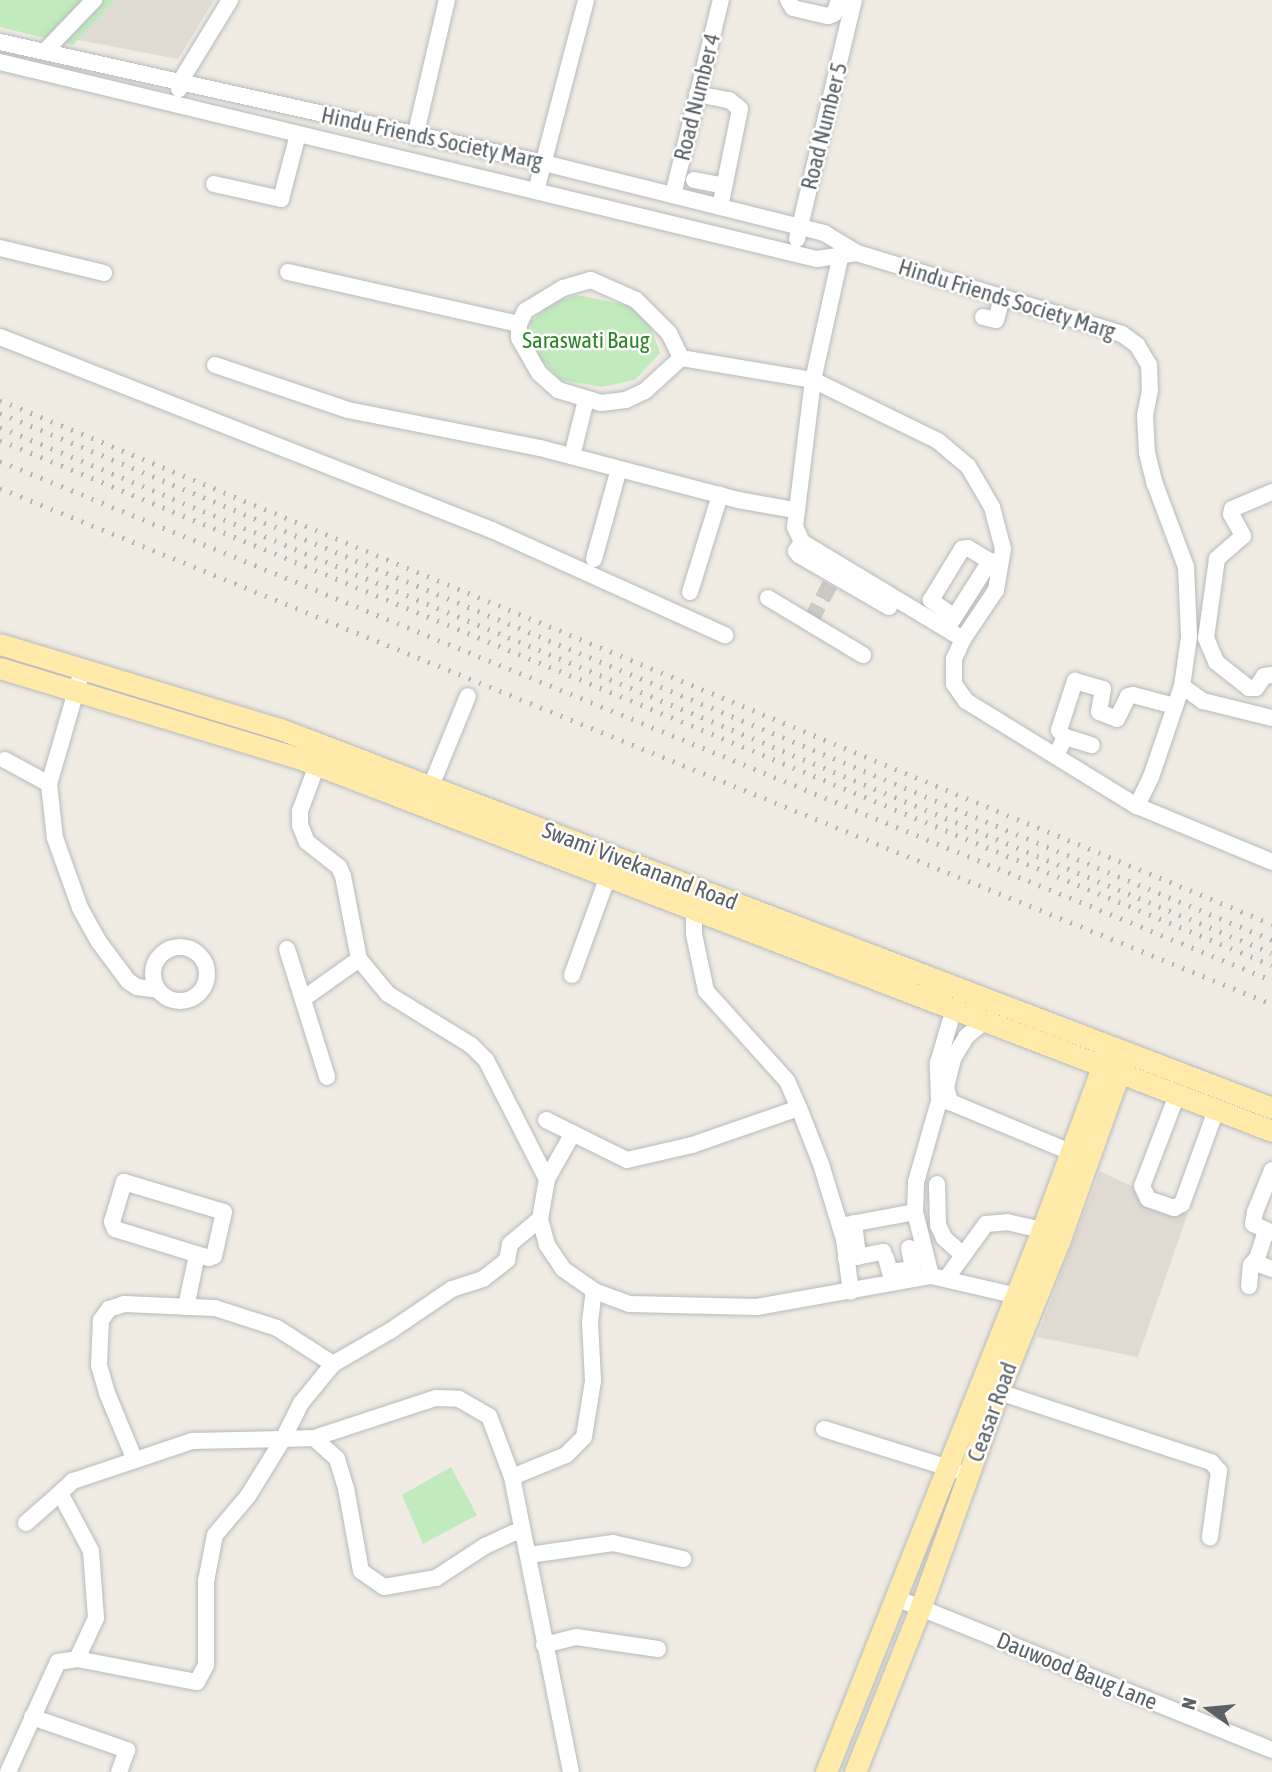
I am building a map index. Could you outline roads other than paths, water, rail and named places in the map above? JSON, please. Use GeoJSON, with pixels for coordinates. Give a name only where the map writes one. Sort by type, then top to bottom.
{"type":"FeatureCollection","features":[{"type":"Feature","properties":{"kind":"main road","name":"Swami Vivekanand Road"},"geometry":{"type":"LineString","coordinates":[[0,644],[83,667],[608,876],[954,1005],[1119,1048],[1272,1108]]}},
{"type":"Feature","properties":{"kind":"main road","name":"Swami Vivekanand Road"},"geometry":{"type":"LineString","coordinates":[[0,668],[306,754],[431,786],[986,1020],[1272,1131]]}},
{"type":"Feature","properties":{"kind":"main road","name":"Ceasar Road"},"geometry":{"type":"LineString","coordinates":[[855,1772],[920,1609],[959,1471],[1119,1048]]}},
{"type":"Feature","properties":{"kind":"main road","name":"Ceasar Road"},"geometry":{"type":"LineString","coordinates":[[1025,1298],[1042,1230],[1070,1152],[1111,1069]]}},
{"type":"Feature","properties":{"kind":"main road","name":"Ceasar Road"},"geometry":{"type":"LineString","coordinates":[[826,1772],[897,1598],[959,1471]]}},
{"type":"Feature","properties":{"kind":"street"},"geometry":{"type":"LineString","coordinates":[[45,51],[94,0]]}},
{"type":"Feature","properties":{"kind":"street"},"geometry":{"type":"LineString","coordinates":[[176,106],[180,82],[230,0]]}},
{"type":"Feature","properties":{"kind":"street"},"geometry":{"type":"LineString","coordinates":[[415,136],[447,0]]}},
{"type":"Feature","properties":{"kind":"street"},"geometry":{"type":"LineString","coordinates":[[536,191],[586,0]]}},
{"type":"Feature","properties":{"kind":"street","name":"Road Number 4"},"geometry":{"type":"LineString","coordinates":[[673,195],[721,0]]}},
{"type":"Feature","properties":{"kind":"street"},"geometry":{"type":"LineString","coordinates":[[788,0],[793,8],[828,16],[834,14],[839,0]]}},
{"type":"Feature","properties":{"kind":"street","name":"Road Number 5"},"geometry":{"type":"LineString","coordinates":[[793,251],[855,0]]}},
{"type":"Feature","properties":{"kind":"street","name":"Hindu Friends Society Marg"},"geometry":{"type":"LineString","coordinates":[[0,42],[544,163],[799,229],[824,233],[847,251],[1122,334],[1137,345],[1149,365],[1150,390],[1145,415],[1147,453],[1155,484],[1186,567],[1189,637],[1182,686],[1151,777],[1137,806]]}},
{"type":"Feature","properties":{"kind":"street","name":"Hindu Friends Society Marg"},"geometry":{"type":"LineString","coordinates":[[0,62],[793,251],[817,259],[847,251]]}},
{"type":"Feature","properties":{"kind":"street"},"geometry":{"type":"LineString","coordinates":[[697,94],[729,100],[740,109],[720,207]]}},
{"type":"Feature","properties":{"kind":"street"},"geometry":{"type":"LineString","coordinates":[[214,184],[281,199],[298,134]]}},
{"type":"Feature","properties":{"kind":"street"},"geometry":{"type":"LineString","coordinates":[[694,180],[724,186]]}},
{"type":"Feature","properties":{"kind":"street"},"geometry":{"type":"LineString","coordinates":[[0,248],[104,273]]}},
{"type":"Feature","properties":{"kind":"street"},"geometry":{"type":"LineString","coordinates":[[847,251],[813,380],[795,527],[802,542],[836,572],[889,607]]}},
{"type":"Feature","properties":{"kind":"street"},"geometry":{"type":"LineString","coordinates":[[288,272],[519,324]]}},
{"type":"Feature","properties":{"kind":"street"},"geometry":{"type":"LineString","coordinates":[[591,279],[636,300],[669,333],[681,358],[645,391],[626,400],[586,400],[558,390],[539,373],[524,351],[519,338],[519,324],[526,312],[554,294],[591,279]]}},
{"type":"Feature","properties":{"kind":"street"},"geometry":{"type":"LineString","coordinates":[[996,320],[1002,298]]}},
{"type":"Feature","properties":{"kind":"street"},"geometry":{"type":"LineString","coordinates":[[0,337],[492,530],[725,635]]}},
{"type":"Feature","properties":{"kind":"street"},"geometry":{"type":"LineString","coordinates":[[681,358],[813,380],[938,441],[968,466],[992,507],[1003,549],[951,623]]}},
{"type":"Feature","properties":{"kind":"street"},"geometry":{"type":"LineString","coordinates":[[215,365],[348,410],[572,456],[720,495],[795,510]]}},
{"type":"Feature","properties":{"kind":"street"},"geometry":{"type":"LineString","coordinates":[[572,456],[586,400]]}},
{"type":"Feature","properties":{"kind":"street"},"geometry":{"type":"LineString","coordinates":[[594,559],[620,469]]}},
{"type":"Feature","properties":{"kind":"street"},"geometry":{"type":"LineString","coordinates":[[1186,567],[1217,559],[1242,540],[1231,514],[1233,509],[1272,492]]}},
{"type":"Feature","properties":{"kind":"street"},"geometry":{"type":"LineString","coordinates":[[690,592],[720,495]]}},
{"type":"Feature","properties":{"kind":"street"},"geometry":{"type":"LineString","coordinates":[[963,639],[931,600],[962,548],[968,548],[995,564]]}},
{"type":"Feature","properties":{"kind":"street"},"geometry":{"type":"LineString","coordinates":[[1217,559],[1206,638],[1216,662],[1249,688],[1256,688],[1264,676],[1272,674]]}},
{"type":"Feature","properties":{"kind":"street"},"geometry":{"type":"LineString","coordinates":[[995,564],[996,590],[963,639],[954,659],[954,684],[965,701],[1137,806],[1272,862]]}},
{"type":"Feature","properties":{"kind":"street"},"geometry":{"type":"LineString","coordinates":[[836,572],[951,623]]}},
{"type":"Feature","properties":{"kind":"street"},"geometry":{"type":"LineString","coordinates":[[768,598],[863,655]]}},
{"type":"Feature","properties":{"kind":"street"},"geometry":{"type":"LineString","coordinates":[[1189,637],[1206,638]]}},
{"type":"Feature","properties":{"kind":"street"},"geometry":{"type":"LineString","coordinates":[[83,667],[49,784],[55,838],[80,908],[99,942],[128,981],[137,987],[159,990]]}},
{"type":"Feature","properties":{"kind":"street"},"geometry":{"type":"LineString","coordinates":[[1092,745],[1065,737],[1059,730],[1075,681],[1103,688],[1105,691],[1099,712],[1117,719],[1128,696],[1175,706]]}},
{"type":"Feature","properties":{"kind":"street"},"geometry":{"type":"LineString","coordinates":[[1182,686],[1203,701],[1272,719]]}},
{"type":"Feature","properties":{"kind":"street"},"geometry":{"type":"LineString","coordinates":[[431,786],[468,696]]}},
{"type":"Feature","properties":{"kind":"street"},"geometry":{"type":"LineString","coordinates":[[1056,756],[1065,737]]}},
{"type":"Feature","properties":{"kind":"street"},"geometry":{"type":"LineString","coordinates":[[306,754],[300,825],[307,842],[339,867],[343,876],[359,958],[388,994],[471,1045],[486,1060],[547,1179]]}},
{"type":"Feature","properties":{"kind":"street"},"geometry":{"type":"LineString","coordinates":[[5,760],[49,784]]}},
{"type":"Feature","properties":{"kind":"street"},"geometry":{"type":"LineString","coordinates":[[572,975],[608,876]]}},
{"type":"Feature","properties":{"kind":"street"},"geometry":{"type":"LineString","coordinates":[[694,909],[694,934],[706,991],[787,1081],[847,1225],[852,1258],[850,1292]]}},
{"type":"Feature","properties":{"kind":"street"},"geometry":{"type":"LineString","coordinates":[[287,949],[327,1077]]}},
{"type":"Feature","properties":{"kind":"street"},"geometry":{"type":"LineString","coordinates":[[303,999],[359,958]]}},
{"type":"Feature","properties":{"kind":"street"},"geometry":{"type":"LineString","coordinates":[[936,1273],[915,1212],[916,1182],[939,1101],[938,1063],[954,1005]]}},
{"type":"Feature","properties":{"kind":"street"},"geometry":{"type":"LineString","coordinates":[[986,1020],[966,1037],[953,1059],[946,1087],[950,1102],[1070,1152]]}},
{"type":"Feature","properties":{"kind":"street"},"geometry":{"type":"LineString","coordinates":[[1177,1095],[1142,1186],[1148,1199],[1174,1208],[1182,1204],[1216,1110]]}},
{"type":"Feature","properties":{"kind":"street"},"geometry":{"type":"LineString","coordinates":[[546,1120],[627,1160],[692,1145],[799,1108]]}},
{"type":"Feature","properties":{"kind":"street"},"geometry":{"type":"LineString","coordinates":[[573,1133],[547,1179],[540,1219],[547,1245],[563,1269],[594,1291],[629,1304],[757,1307],[850,1292],[936,1273],[962,1254],[981,1227],[991,1222],[1007,1222],[1042,1230]]}},
{"type":"Feature","properties":{"kind":"street"},"geometry":{"type":"LineString","coordinates":[[1250,1286],[1251,1265],[1269,1232],[1253,1224],[1255,1212],[1272,1170]]}},
{"type":"Feature","properties":{"kind":"street"},"geometry":{"type":"LineString","coordinates":[[124,1182],[223,1212],[214,1256],[209,1258],[197,1255],[115,1229],[112,1222],[124,1182]]}},
{"type":"Feature","properties":{"kind":"street"},"geometry":{"type":"LineString","coordinates":[[937,1184],[938,1225],[944,1237],[962,1254]]}},
{"type":"Feature","properties":{"kind":"street"},"geometry":{"type":"LineString","coordinates":[[847,1225],[915,1212]]}},
{"type":"Feature","properties":{"kind":"street"},"geometry":{"type":"LineString","coordinates":[[8,1772],[58,1662],[77,1659],[197,1682],[206,1665],[206,1581],[215,1535],[248,1496],[283,1439],[301,1403],[333,1364],[390,1331],[452,1289],[483,1279],[507,1260],[510,1244],[540,1219]]}},
{"type":"Feature","properties":{"kind":"street"},"geometry":{"type":"LineString","coordinates":[[909,1248],[913,1269]]}},
{"type":"Feature","properties":{"kind":"street"},"geometry":{"type":"LineString","coordinates":[[186,1307],[197,1255]]}},
{"type":"Feature","properties":{"kind":"street"},"geometry":{"type":"LineString","coordinates":[[852,1258],[884,1255],[890,1272],[913,1269],[936,1273],[1025,1298]]}},
{"type":"Feature","properties":{"kind":"street"},"geometry":{"type":"LineString","coordinates":[[1257,1258],[1259,1264],[1272,1269]]}},
{"type":"Feature","properties":{"kind":"street"},"geometry":{"type":"LineString","coordinates":[[512,1476],[566,1455],[584,1437],[593,1381],[590,1322],[594,1291]]}},
{"type":"Feature","properties":{"kind":"street"},"geometry":{"type":"LineString","coordinates":[[134,1458],[107,1393],[99,1365],[101,1320],[109,1309],[124,1304],[215,1308],[277,1328],[333,1364]]}},
{"type":"Feature","properties":{"kind":"street"},"geometry":{"type":"LineString","coordinates":[[989,1389],[1211,1462],[1219,1471],[1210,1537]]}},
{"type":"Feature","properties":{"kind":"street"},"geometry":{"type":"LineString","coordinates":[[26,1523],[72,1481],[134,1458],[192,1441],[314,1438],[436,1398],[459,1399],[489,1416],[512,1476],[571,1772]]}},
{"type":"Feature","properties":{"kind":"street"},"geometry":{"type":"LineString","coordinates":[[824,1429],[959,1471]]}},
{"type":"Feature","properties":{"kind":"street"},"geometry":{"type":"LineString","coordinates":[[314,1438],[337,1459],[346,1488],[361,1571],[384,1587],[436,1578],[485,1546],[522,1532]]}},
{"type":"Feature","properties":{"kind":"street"},"geometry":{"type":"LineString","coordinates":[[60,1493],[91,1551],[96,1618],[77,1659]]}},
{"type":"Feature","properties":{"kind":"street"},"geometry":{"type":"LineString","coordinates":[[529,1555],[613,1543],[683,1559]]}},
{"type":"Feature","properties":{"kind":"street","name":"Dauwood Baug Lane"},"geometry":{"type":"LineString","coordinates":[[897,1598],[1272,1750]]}},
{"type":"Feature","properties":{"kind":"street"},"geometry":{"type":"LineString","coordinates":[[544,1645],[576,1637],[658,1649]]}},
{"type":"Feature","properties":{"kind":"street"},"geometry":{"type":"LineString","coordinates":[[32,1717],[127,1750],[119,1772]]}},
{"type":"Feature","properties":{"kind":"tunnel"},"geometry":{"type":"LineString","coordinates":[[811,620],[834,577]]}},
{"type":"Feature","properties":{"kind":"railway"},"geometry":{"type":"LineString","coordinates":[[0,400],[1272,924]]}},
{"type":"Feature","properties":{"kind":"railway"},"geometry":{"type":"LineString","coordinates":[[0,413],[1272,940]]}},
{"type":"Feature","properties":{"kind":"railway"},"geometry":{"type":"LineString","coordinates":[[0,427],[1272,953]]}},
{"type":"Feature","properties":{"kind":"railway"},"geometry":{"type":"LineString","coordinates":[[0,440],[1272,965]]}},
{"type":"Feature","properties":{"kind":"railway"},"geometry":{"type":"LineString","coordinates":[[0,461],[1272,980]]}},
{"type":"Feature","properties":{"kind":"railway"},"geometry":{"type":"LineString","coordinates":[[0,488],[1272,1004]]}},
{"type":"Feature","properties":{"kind":"park label","name":"Saraswati Baug"},"geometry":{"type":"Point","coordinates":[586,340]}}]}
